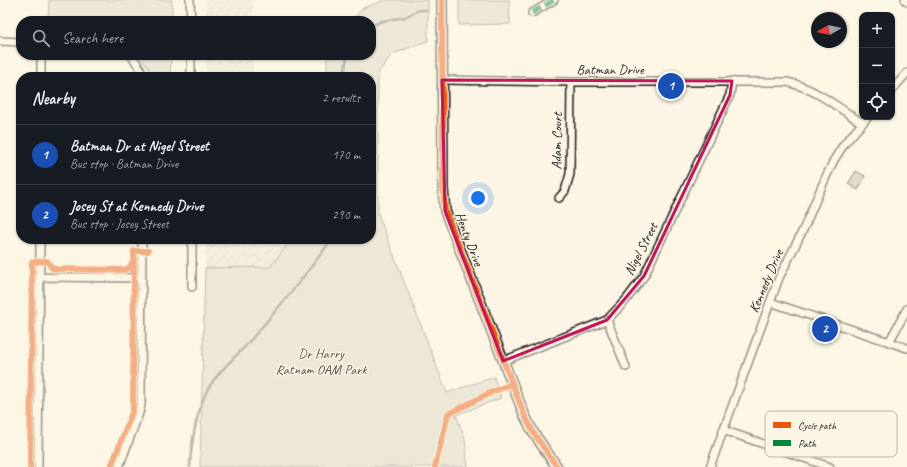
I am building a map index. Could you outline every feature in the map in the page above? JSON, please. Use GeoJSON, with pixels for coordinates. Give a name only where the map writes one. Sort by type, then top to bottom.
{"type":"FeatureCollection","features":[{"type":"Feature","properties":{"kind":"street"},"geometry":{"type":"LineString","coordinates":[[190,0],[190,16]]}},
{"type":"Feature","properties":{"kind":"street","name":"Henty Drive"},"geometry":{"type":"LineString","coordinates":[[442,0],[442,189],[445,211],[524,414],[533,432],[556,467]]}},
{"type":"Feature","properties":{"kind":"street"},"geometry":{"type":"LineString","coordinates":[[532,13],[554,0]]}},
{"type":"Feature","properties":{"kind":"street"},"geometry":{"type":"LineString","coordinates":[[0,42],[16,42]]}},
{"type":"Feature","properties":{"kind":"street"},"geometry":{"type":"LineString","coordinates":[[41,60],[41,72]]}},
{"type":"Feature","properties":{"kind":"street"},"geometry":{"type":"LineString","coordinates":[[134,60],[141,72]]}},
{"type":"Feature","properties":{"kind":"street"},"geometry":{"type":"LineString","coordinates":[[191,60],[191,72]]}},
{"type":"Feature","properties":{"kind":"street"},"geometry":{"type":"LineString","coordinates":[[895,87],[907,73]]}},
{"type":"Feature","properties":{"kind":"street","name":"Batman Drive"},"geometry":{"type":"LineString","coordinates":[[442,80],[571,82],[779,81],[795,84],[811,90],[862,123]]}},
{"type":"Feature","properties":{"kind":"street","name":"Nigel Street"},"geometry":{"type":"LineString","coordinates":[[503,361],[607,320],[626,300],[644,276],[730,95],[732,81]]}},
{"type":"Feature","properties":{"kind":"street","name":"Adam Court"},"geometry":{"type":"LineString","coordinates":[[559,198],[565,191],[570,174],[571,82]]}},
{"type":"Feature","properties":{"kind":"street","name":"Kennedy Drive"},"geometry":{"type":"LineString","coordinates":[[710,467],[779,278],[803,230],[828,172],[844,144],[865,120]]}},
{"type":"Feature","properties":{"kind":"street"},"geometry":{"type":"LineString","coordinates":[[38,467],[40,244]]}},
{"type":"Feature","properties":{"kind":"street"},"geometry":{"type":"LineString","coordinates":[[119,467],[139,413],[140,405],[142,244]]}},
{"type":"Feature","properties":{"kind":"street"},"geometry":{"type":"LineString","coordinates":[[192,244],[192,287]]}},
{"type":"Feature","properties":{"kind":"street"},"geometry":{"type":"LineString","coordinates":[[40,277],[142,278]]}},
{"type":"Feature","properties":{"kind":"street"},"geometry":{"type":"LineString","coordinates":[[770,302],[907,348]]}},
{"type":"Feature","properties":{"kind":"street"},"geometry":{"type":"LineString","coordinates":[[889,342],[907,310]]}},
{"type":"Feature","properties":{"kind":"street"},"geometry":{"type":"LineString","coordinates":[[607,320],[626,368]]}},
{"type":"Feature","properties":{"kind":"street"},"geometry":{"type":"LineString","coordinates":[[723,430],[765,445]]}},
{"type":"Feature","properties":{"kind":"street"},"geometry":{"type":"LineString","coordinates":[[801,457],[830,467]]}},
{"type":"Feature","properties":{"kind":"highlighted area"},"geometry":{"type":"Polygon","coordinates":[[[442,80],[732,81],[730,95],[644,276],[607,320],[503,361],[445,211],[442,80]]]}},
{"type":"Feature","properties":{"kind":"shaded area"},"geometry":{"type":"Polygon","coordinates":[[[206,0],[253,0],[253,16],[206,16],[206,0]]]}},
{"type":"Feature","properties":{"kind":"shaded area"},"geometry":{"type":"Polygon","coordinates":[[[206,60],[253,60],[253,72],[206,72],[206,60]]]}},
{"type":"Feature","properties":{"kind":"shaded area"},"geometry":{"type":"Polygon","coordinates":[[[205,244],[288,244],[270,267],[205,268],[205,244]]]}},
{"type":"Feature","properties":{"kind":"green space"},"geometry":{"type":"Polygon","coordinates":[[[49,0],[172,0],[172,16],[48,16],[49,0]]]}},
{"type":"Feature","properties":{"kind":"green space","name":"Dr Harry Ratnam OAM Park"},"geometry":{"type":"Polygon","coordinates":[[[385,0],[428,0],[428,41],[392,54],[378,73],[378,214],[447,393],[494,377],[501,398],[456,415],[465,439],[468,467],[200,467],[205,268],[270,267],[288,244],[376,244],[376,72],[327,72],[327,60],[376,60],[376,16],[356,16],[363,8],[385,0]]]}},
{"type":"Feature","properties":{"kind":"green space"},"geometry":{"type":"Polygon","coordinates":[[[459,0],[509,0],[510,24],[459,25],[459,0]]]}},
{"type":"Feature","properties":{"kind":"green space"},"geometry":{"type":"Polygon","coordinates":[[[143,60],[171,60],[170,72],[149,72],[149,68],[143,60]]]}},
{"type":"Feature","properties":{"kind":"building"},"geometry":{"type":"Polygon","coordinates":[[[856,171],[865,176],[858,190],[848,184],[856,171]]]}},
{"type":"Feature","properties":{"kind":"waterway"},"geometry":{"type":"LineString","coordinates":[[376,24],[382,21],[405,17],[419,10],[426,10]]}},
{"type":"Feature","properties":{"kind":"waterway"},"geometry":{"type":"LineString","coordinates":[[345,72],[346,60]]}},
{"type":"Feature","properties":{"kind":"waterway"},"geometry":{"type":"LineString","coordinates":[[190,467],[195,426],[201,405],[209,387],[218,374],[249,342],[281,304],[328,244]]}},
{"type":"Feature","properties":{"kind":"marked path"},"geometry":{"type":"LineString","coordinates":[[532,13],[554,0]]}},
{"type":"Feature","properties":{"kind":"cycle path"},"geometry":{"type":"LineString","coordinates":[[442,0],[443,189],[445,211],[524,414],[533,432],[557,467]]}},
{"type":"Feature","properties":{"kind":"cycle path"},"geometry":{"type":"LineString","coordinates":[[111,467],[133,410],[134,251],[148,251]]}},
{"type":"Feature","properties":{"kind":"cycle path"},"geometry":{"type":"LineString","coordinates":[[30,467],[32,262],[47,261],[52,268],[56,269],[124,270],[129,268],[134,260]]}},
{"type":"Feature","properties":{"kind":"cycle path"},"geometry":{"type":"LineString","coordinates":[[435,467],[448,414],[494,391],[512,384]]}},
{"type":"Feature","properties":{"kind":"place","name":"Batman Dr at Nigel Street"},"geometry":{"type":"Point","coordinates":[671,86]}},
{"type":"Feature","properties":{"kind":"place","name":"Josey St at Kennedy Drive"},"geometry":{"type":"Point","coordinates":[825,329]}}]}
